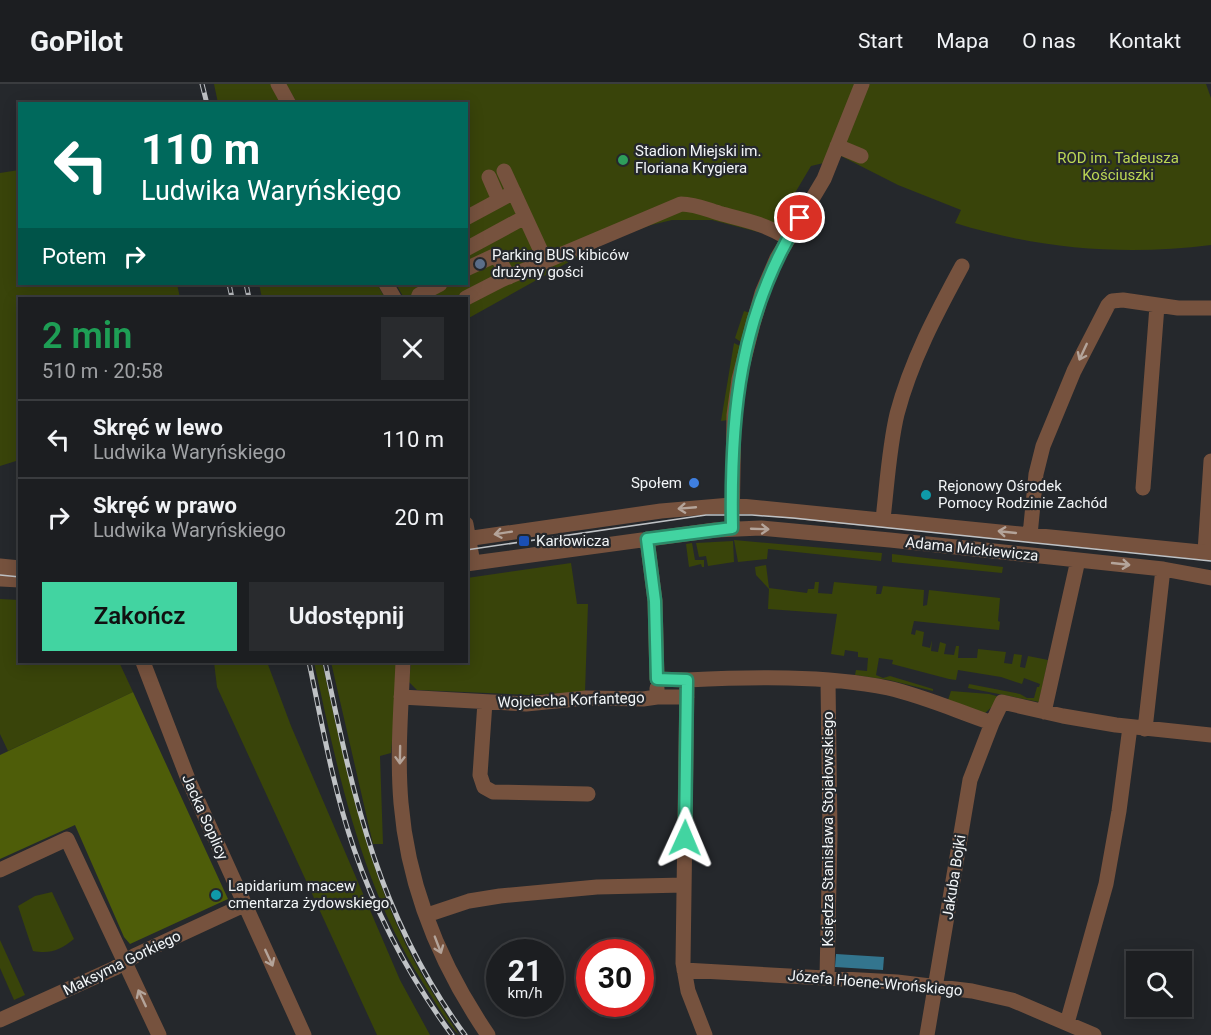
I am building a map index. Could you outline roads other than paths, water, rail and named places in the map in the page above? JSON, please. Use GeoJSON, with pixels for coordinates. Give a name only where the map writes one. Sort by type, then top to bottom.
{"type":"FeatureCollection","features":[{"type":"Feature","properties":{"kind":"street"},"geometry":{"type":"LineString","coordinates":[[278,84],[288,102]]}},
{"type":"Feature","properties":{"kind":"street"},"geometry":{"type":"LineString","coordinates":[[732,528],[734,415],[741,368],[762,292],[788,238],[824,179],[862,84]]}},
{"type":"Feature","properties":{"kind":"street"},"geometry":{"type":"LineString","coordinates":[[836,150],[861,156]]}},
{"type":"Feature","properties":{"kind":"street"},"geometry":{"type":"LineString","coordinates":[[499,200],[496,174],[514,192],[543,258]]}},
{"type":"Feature","properties":{"kind":"street"},"geometry":{"type":"LineString","coordinates":[[468,217],[514,192]]}},
{"type":"Feature","properties":{"kind":"street"},"geometry":{"type":"LineString","coordinates":[[543,258],[681,204],[699,206],[757,222],[788,238]]}},
{"type":"Feature","properties":{"kind":"street"},"geometry":{"type":"LineString","coordinates":[[468,297],[638,212]]}},
{"type":"Feature","properties":{"kind":"street"},"geometry":{"type":"LineString","coordinates":[[468,248],[525,217]]}},
{"type":"Feature","properties":{"kind":"street"},"geometry":{"type":"LineString","coordinates":[[468,268],[496,255],[509,277]]}},
{"type":"Feature","properties":{"kind":"street"},"geometry":{"type":"LineString","coordinates":[[883,519],[894,428],[910,372],[929,327],[962,266]]}},
{"type":"Feature","properties":{"kind":"street"},"geometry":{"type":"LineString","coordinates":[[418,297],[438,285]]}},
{"type":"Feature","properties":{"kind":"street"},"geometry":{"type":"LineString","coordinates":[[1030,535],[1036,474],[1043,446],[1070,381],[1105,310],[1117,300],[1157,306],[1211,308]]}},
{"type":"Feature","properties":{"kind":"street"},"geometry":{"type":"LineString","coordinates":[[1143,488],[1157,306]]}},
{"type":"Feature","properties":{"kind":"street"},"geometry":{"type":"LineString","coordinates":[[1208,552],[1211,461]]}},
{"type":"Feature","properties":{"kind":"street","name":"Adama Mickiewicza"},"geometry":{"type":"LineString","coordinates":[[468,534],[731,505],[1208,552]]}},
{"type":"Feature","properties":{"kind":"street","name":"Adama Mickiewicza"},"geometry":{"type":"LineString","coordinates":[[468,544],[470,564],[732,528],[793,531],[1163,568],[1211,578]]}},
{"type":"Feature","properties":{"kind":"street"},"geometry":{"type":"LineString","coordinates":[[647,539],[655,601],[657,697]]}},
{"type":"Feature","properties":{"kind":"street"},"geometry":{"type":"LineString","coordinates":[[1078,560],[1044,712],[1138,728],[1211,735]]}},
{"type":"Feature","properties":{"kind":"street"},"geometry":{"type":"LineString","coordinates":[[0,566],[18,568]]}},
{"type":"Feature","properties":{"kind":"street"},"geometry":{"type":"LineString","coordinates":[[1067,1023],[1106,884],[1119,811],[1138,728],[1163,568]]}},
{"type":"Feature","properties":{"kind":"street"},"geometry":{"type":"LineString","coordinates":[[0,579],[18,580]]}},
{"type":"Feature","properties":{"kind":"street","name":"Jacka Soplicy"},"geometry":{"type":"LineString","coordinates":[[142,663],[188,779],[304,1035]]}},
{"type":"Feature","properties":{"kind":"street"},"geometry":{"type":"LineString","coordinates":[[403,663],[399,775],[403,827],[414,875],[427,915],[453,980],[488,1035]]}},
{"type":"Feature","properties":{"kind":"street"},"geometry":{"type":"LineString","coordinates":[[657,679],[828,680],[896,690],[992,723]]}},
{"type":"Feature","properties":{"kind":"street"},"geometry":{"type":"LineString","coordinates":[[687,680],[684,970],[688,991],[705,1035]]}},
{"type":"Feature","properties":{"kind":"street","name":"Księdza Stanisława Stojałowskiego"},"geometry":{"type":"LineString","coordinates":[[827,977],[830,822],[828,680]]}},
{"type":"Feature","properties":{"kind":"street","name":"Wojciecha Korfantego"},"geometry":{"type":"LineString","coordinates":[[401,697],[526,704],[586,698],[687,697]]}},
{"type":"Feature","properties":{"kind":"street","name":"Wojciecha Korfantego"},"geometry":{"type":"LineString","coordinates":[[485,702],[480,775],[484,787],[493,792],[588,794]]}},
{"type":"Feature","properties":{"kind":"street","name":"Jakuba Bojki"},"geometry":{"type":"LineString","coordinates":[[927,1035],[970,780],[1002,702],[1044,712]]}},
{"type":"Feature","properties":{"kind":"street"},"geometry":{"type":"LineString","coordinates":[[0,870],[67,838],[159,1035]]}},
{"type":"Feature","properties":{"kind":"street"},"geometry":{"type":"LineString","coordinates":[[427,915],[469,901],[500,896],[597,887],[684,885]]}},
{"type":"Feature","properties":{"kind":"street","name":"Maksyma Gorkiego"},"geometry":{"type":"LineString","coordinates":[[0,1020],[114,969],[244,905]]}},
{"type":"Feature","properties":{"kind":"street","name":"Józefa Hoene-Wrońskiego"},"geometry":{"type":"LineString","coordinates":[[684,970],[936,985],[1004,997],[1094,1035]]}},
{"type":"Feature","properties":{"kind":"water"},"geometry":{"type":"Polygon","coordinates":[[[836,954],[884,957],[883,970],[835,967],[836,954]]]}},
{"type":"Feature","properties":{"kind":"tram line"},"geometry":{"type":"LineString","coordinates":[[468,550],[706,515],[752,515],[1211,561]]}},
{"type":"Feature","properties":{"kind":"tram line"},"geometry":{"type":"LineString","coordinates":[[0,575],[18,577]]}},
{"type":"Feature","properties":{"kind":"railway"},"geometry":{"type":"LineString","coordinates":[[202,84],[206,102]]}},
{"type":"Feature","properties":{"kind":"railway"},"geometry":{"type":"LineString","coordinates":[[229,285],[232,297]]}},
{"type":"Feature","properties":{"kind":"railway"},"geometry":{"type":"LineString","coordinates":[[246,285],[249,297]]}},
{"type":"Feature","properties":{"kind":"railway"},"geometry":{"type":"LineString","coordinates":[[309,663],[334,779],[363,874],[396,946],[422,991],[452,1035]]}},
{"type":"Feature","properties":{"kind":"railway"},"geometry":{"type":"LineString","coordinates":[[325,663],[359,810],[391,902],[411,947],[435,991],[465,1035]]}},
{"type":"Feature","properties":{"kind":"place","name":"Stadion Miejski im. Floriana Krygiera"},"geometry":{"type":"Point","coordinates":[623,160]}},
{"type":"Feature","properties":{"kind":"place","name":"Parking BUS kibiców drużyny gości"},"geometry":{"type":"Point","coordinates":[480,264]}},
{"type":"Feature","properties":{"kind":"place","name":"Społem"},"geometry":{"type":"Point","coordinates":[694,483]}},
{"type":"Feature","properties":{"kind":"place","name":"Rejonowy Ośrodek Pomocy Rodzinie Zachód"},"geometry":{"type":"Point","coordinates":[926,495]}},
{"type":"Feature","properties":{"kind":"place","name":"Karłowicza"},"geometry":{"type":"Point","coordinates":[524,541]}},
{"type":"Feature","properties":{"kind":"place","name":"Lapidarium macew cmentarza żydowskiego"},"geometry":{"type":"Point","coordinates":[216,895]}},
{"type":"Feature","properties":{"kind":"park label","name":"ROD im. Tadeusza Kościuszki"},"geometry":{"type":"Point","coordinates":[1118,166]}}]}
